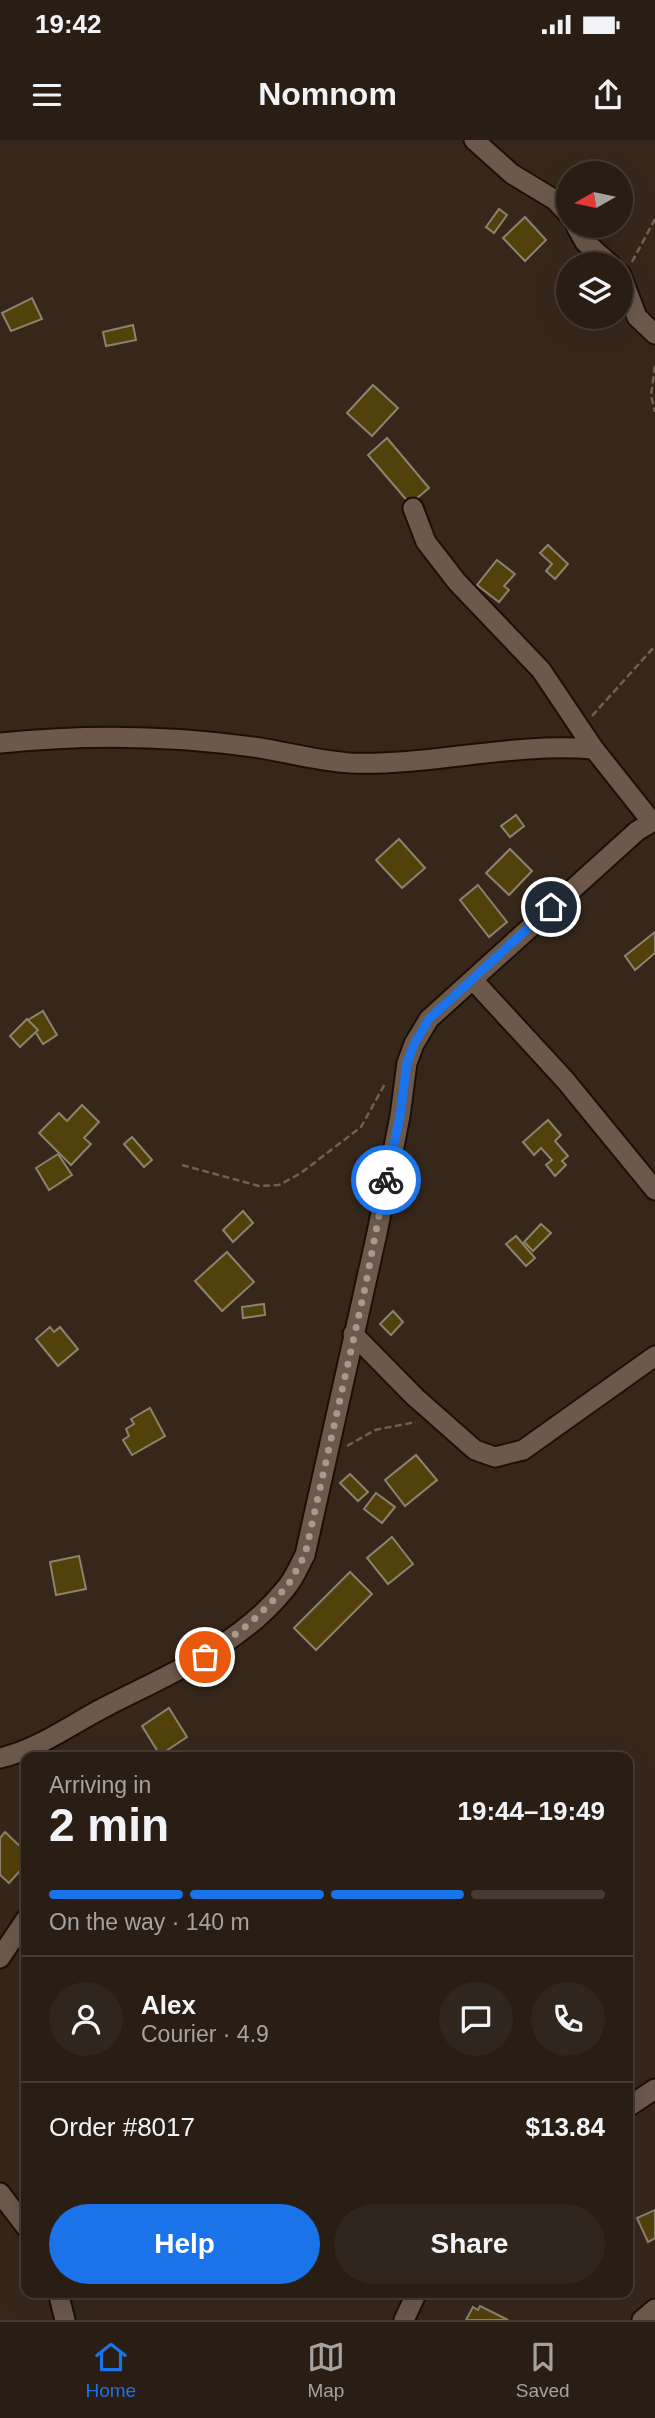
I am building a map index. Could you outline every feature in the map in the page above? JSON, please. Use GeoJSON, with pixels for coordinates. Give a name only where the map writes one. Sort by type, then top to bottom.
{"type":"FeatureCollection","features":[{"type":"Feature","properties":{"kind":"street"},"geometry":{"type":"LineString","coordinates":[[474,140],[512,174],[556,201]]}},
{"type":"Feature","properties":{"kind":"street"},"geometry":{"type":"LineString","coordinates":[[633,308],[637,317],[655,334]]}},
{"type":"Feature","properties":{"kind":"street"},"geometry":{"type":"LineString","coordinates":[[26,1752],[49,1749],[205,1657],[249,1624],[287,1587],[305,1555],[400,1116],[407,1063],[414,1044],[429,1019],[535,921],[637,831],[653,821],[594,749],[541,670],[457,582],[426,542],[413,508]]}},
{"type":"Feature","properties":{"kind":"street"},"geometry":{"type":"LineString","coordinates":[[0,744],[105,735],[157,737],[259,748],[349,762],[397,762],[559,746],[594,749]]}},
{"type":"Feature","properties":{"kind":"street"},"geometry":{"type":"LineString","coordinates":[[473,980],[565,1080],[655,1190]]}},
{"type":"Feature","properties":{"kind":"street"},"geometry":{"type":"LineString","coordinates":[[353,1334],[475,1450],[495,1457],[523,1450],[655,1356]]}},
{"type":"Feature","properties":{"kind":"street"},"geometry":{"type":"LineString","coordinates":[[0,1758],[21,1753]]}},
{"type":"Feature","properties":{"kind":"street"},"geometry":{"type":"LineString","coordinates":[[0,1958],[21,1926]]}},
{"type":"Feature","properties":{"kind":"street"},"geometry":{"type":"LineString","coordinates":[[633,2104],[655,2089]]}},
{"type":"Feature","properties":{"kind":"street"},"geometry":{"type":"LineString","coordinates":[[0,2193],[21,2220]]}},
{"type":"Feature","properties":{"kind":"street"},"geometry":{"type":"LineString","coordinates":[[60,2298],[65,2320]]}},
{"type":"Feature","properties":{"kind":"street"},"geometry":{"type":"LineString","coordinates":[[404,2320],[414,2298]]}},
{"type":"Feature","properties":{"kind":"street"},"geometry":{"type":"LineString","coordinates":[[642,2320],[655,2309]]}},
{"type":"Feature","properties":{"kind":"path"},"geometry":{"type":"LineString","coordinates":[[632,252],[655,219]]}},
{"type":"Feature","properties":{"kind":"path"},"geometry":{"type":"LineString","coordinates":[[655,366],[651,395],[655,412]]}},
{"type":"Feature","properties":{"kind":"path"},"geometry":{"type":"LineString","coordinates":[[580,729],[655,646]]}},
{"type":"Feature","properties":{"kind":"path"},"geometry":{"type":"LineString","coordinates":[[182,1165],[259,1186],[279,1185],[301,1173],[361,1127],[379,1093],[391,1077],[407,1063]]}},
{"type":"Feature","properties":{"kind":"path"},"geometry":{"type":"LineString","coordinates":[[327,1458],[375,1430],[440,1419]]}},
{"type":"Feature","properties":{"kind":"building"},"geometry":{"type":"Polygon","coordinates":[[[499,209],[507,215],[494,233],[486,227],[499,209]]]}},
{"type":"Feature","properties":{"kind":"building"},"geometry":{"type":"Polygon","coordinates":[[[525,217],[546,240],[525,261],[503,238],[525,217]]]}},
{"type":"Feature","properties":{"kind":"building"},"geometry":{"type":"Polygon","coordinates":[[[32,298],[42,319],[11,331],[2,313],[32,298]]]}},
{"type":"Feature","properties":{"kind":"building"},"geometry":{"type":"Polygon","coordinates":[[[133,325],[136,340],[106,346],[103,332],[133,325]]]}},
{"type":"Feature","properties":{"kind":"building"},"geometry":{"type":"Polygon","coordinates":[[[373,385],[398,408],[372,436],[347,413],[373,385]]]}},
{"type":"Feature","properties":{"kind":"building"},"geometry":{"type":"Polygon","coordinates":[[[387,438],[429,488],[410,504],[368,455],[387,438]]]}},
{"type":"Feature","properties":{"kind":"building"},"geometry":{"type":"Polygon","coordinates":[[[548,545],[568,564],[555,579],[546,571],[552,564],[540,553],[548,545]]]}},
{"type":"Feature","properties":{"kind":"building"},"geometry":{"type":"Polygon","coordinates":[[[497,560],[515,574],[504,586],[509,590],[499,602],[477,585],[497,560]]]}},
{"type":"Feature","properties":{"kind":"building"},"geometry":{"type":"Polygon","coordinates":[[[516,815],[524,826],[510,837],[501,826],[516,815]]]}},
{"type":"Feature","properties":{"kind":"building"},"geometry":{"type":"Polygon","coordinates":[[[399,839],[425,868],[402,888],[376,860],[399,839]]]}},
{"type":"Feature","properties":{"kind":"building"},"geometry":{"type":"Polygon","coordinates":[[[510,849],[532,871],[509,895],[486,873],[510,849]]]}},
{"type":"Feature","properties":{"kind":"building"},"geometry":{"type":"Polygon","coordinates":[[[478,885],[507,922],[489,937],[460,900],[478,885]]]}},
{"type":"Feature","properties":{"kind":"building"},"geometry":{"type":"Polygon","coordinates":[[[655,932],[655,953],[635,970],[625,956],[655,932]]]}},
{"type":"Feature","properties":{"kind":"building"},"geometry":{"type":"Polygon","coordinates":[[[43,1011],[57,1035],[43,1044],[28,1020],[43,1011]]]}},
{"type":"Feature","properties":{"kind":"building"},"geometry":{"type":"Polygon","coordinates":[[[27,1019],[38,1030],[20,1047],[10,1036],[27,1019]]]}},
{"type":"Feature","properties":{"kind":"building"},"geometry":{"type":"Polygon","coordinates":[[[82,1105],[99,1122],[84,1138],[91,1144],[71,1165],[39,1133],[59,1113],[67,1121],[82,1105]]]}},
{"type":"Feature","properties":{"kind":"building"},"geometry":{"type":"Polygon","coordinates":[[[548,1120],[561,1135],[555,1141],[568,1156],[562,1161],[566,1165],[555,1176],[546,1165],[552,1160],[541,1148],[534,1155],[523,1142],[548,1120]]]}},
{"type":"Feature","properties":{"kind":"building"},"geometry":{"type":"Polygon","coordinates":[[[132,1137],[152,1160],[144,1167],[124,1144],[132,1137]]]}},
{"type":"Feature","properties":{"kind":"building"},"geometry":{"type":"Polygon","coordinates":[[[58,1154],[72,1175],[49,1190],[36,1168],[58,1154]]]}},
{"type":"Feature","properties":{"kind":"building"},"geometry":{"type":"Polygon","coordinates":[[[243,1211],[253,1223],[233,1242],[223,1230],[243,1211]]]}},
{"type":"Feature","properties":{"kind":"building"},"geometry":{"type":"Polygon","coordinates":[[[541,1224],[551,1233],[533,1251],[524,1242],[541,1224]]]}},
{"type":"Feature","properties":{"kind":"building"},"geometry":{"type":"Polygon","coordinates":[[[516,1236],[535,1258],[526,1266],[506,1244],[516,1236]]]}},
{"type":"Feature","properties":{"kind":"building"},"geometry":{"type":"Polygon","coordinates":[[[227,1252],[254,1282],[222,1311],[195,1281],[227,1252]]]}},
{"type":"Feature","properties":{"kind":"building"},"geometry":{"type":"Polygon","coordinates":[[[264,1304],[265,1315],[243,1318],[242,1307],[264,1304]]]}},
{"type":"Feature","properties":{"kind":"building"},"geometry":{"type":"Polygon","coordinates":[[[393,1311],[403,1322],[391,1335],[380,1324],[393,1311]]]}},
{"type":"Feature","properties":{"kind":"building"},"geometry":{"type":"Polygon","coordinates":[[[50,1327],[54,1332],[60,1327],[78,1349],[58,1366],[36,1339],[50,1327]]]}},
{"type":"Feature","properties":{"kind":"building"},"geometry":{"type":"Polygon","coordinates":[[[150,1408],[165,1436],[132,1455],[123,1440],[129,1436],[126,1429],[134,1424],[131,1419],[150,1408]]]}},
{"type":"Feature","properties":{"kind":"building"},"geometry":{"type":"Polygon","coordinates":[[[416,1455],[437,1480],[405,1506],[385,1480],[416,1455]]]}},
{"type":"Feature","properties":{"kind":"building"},"geometry":{"type":"Polygon","coordinates":[[[350,1474],[368,1492],[358,1501],[340,1483],[350,1474]]]}},
{"type":"Feature","properties":{"kind":"building"},"geometry":{"type":"Polygon","coordinates":[[[376,1493],[395,1507],[382,1523],[364,1509],[376,1493]]]}},
{"type":"Feature","properties":{"kind":"building"},"geometry":{"type":"Polygon","coordinates":[[[392,1537],[413,1564],[388,1584],[367,1558],[392,1537]]]}},
{"type":"Feature","properties":{"kind":"building"},"geometry":{"type":"Polygon","coordinates":[[[79,1556],[86,1589],[56,1595],[50,1562],[79,1556]]]}},
{"type":"Feature","properties":{"kind":"building"},"geometry":{"type":"Polygon","coordinates":[[[350,1572],[372,1594],[316,1650],[294,1628],[350,1572]]]}},
{"type":"Feature","properties":{"kind":"building"},"geometry":{"type":"Polygon","coordinates":[[[169,1708],[187,1737],[164,1752],[158,1752],[142,1726],[169,1708]]]}},
{"type":"Feature","properties":{"kind":"building"},"geometry":{"type":"Polygon","coordinates":[[[5,1832],[21,1847],[21,1870],[9,1883],[0,1875],[0,1838],[5,1832]]]}},
{"type":"Feature","properties":{"kind":"building"},"geometry":{"type":"Polygon","coordinates":[[[655,2210],[655,2238],[648,2242],[637,2218],[655,2210]]]}},
{"type":"Feature","properties":{"kind":"building"},"geometry":{"type":"Polygon","coordinates":[[[480,2306],[508,2320],[466,2320],[473,2307],[478,2310],[480,2306]]]}},
{"type":"Feature","properties":{"kind":"way so far"},"geometry":{"type":"LineString","coordinates":[[205,1657],[249,1624],[287,1587],[305,1555],[377,1233],[386,1180]]}},
{"type":"Feature","properties":{"kind":"route"},"geometry":{"type":"LineString","coordinates":[[386,1180],[400,1116],[407,1063],[414,1044],[429,1019],[551,907]]}}]}
